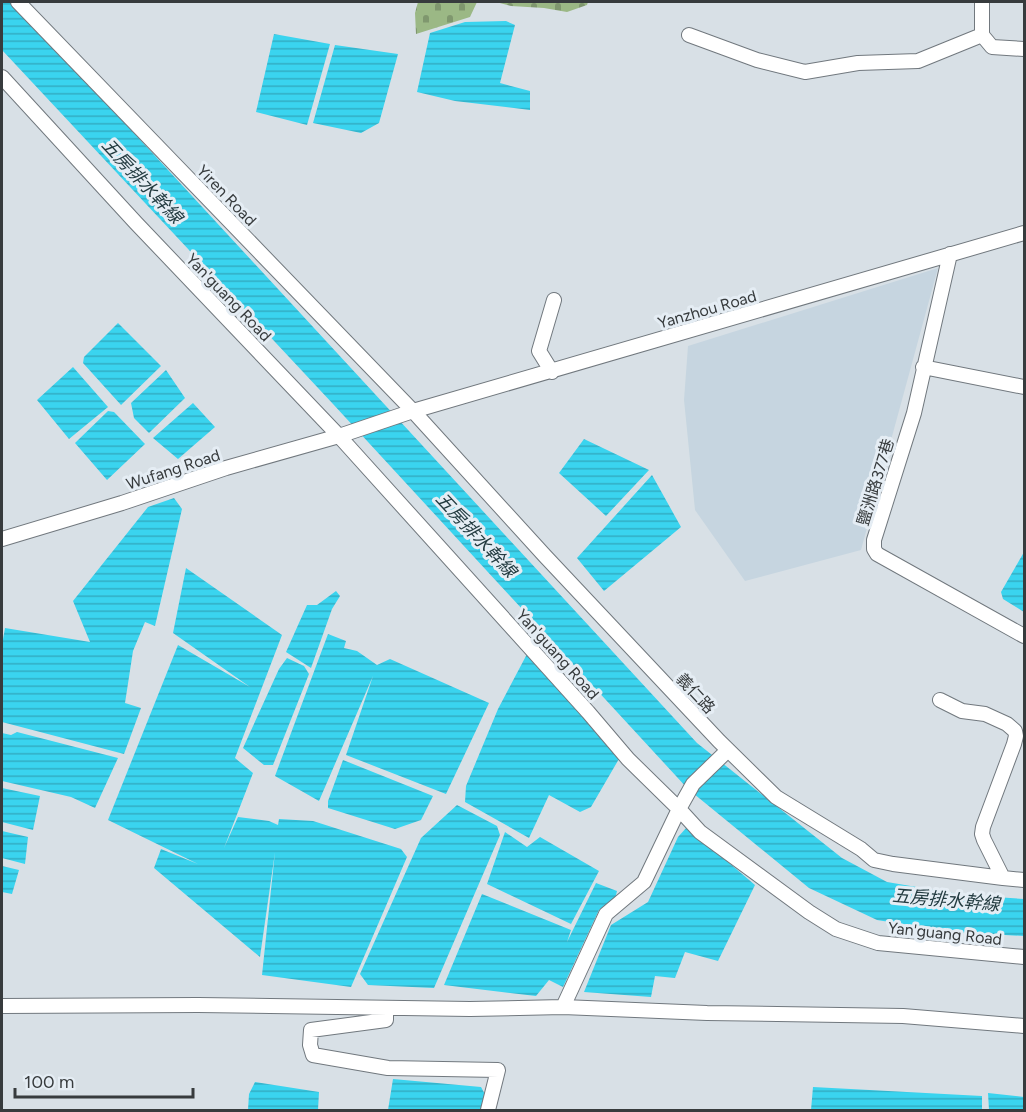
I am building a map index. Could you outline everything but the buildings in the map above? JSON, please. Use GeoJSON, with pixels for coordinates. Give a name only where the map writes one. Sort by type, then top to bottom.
{"type":"FeatureCollection","features":[{"type":"Feature","properties":{"kind":"street","name":"Yiren Road"},"geometry":{"type":"LineString","coordinates":[[18,2],[413,411]]}},
{"type":"Feature","properties":{"kind":"street"},"geometry":{"type":"LineString","coordinates":[[981,2],[982,35],[992,47],[1024,49]]}},
{"type":"Feature","properties":{"kind":"street"},"geometry":{"type":"LineString","coordinates":[[689,35],[757,60],[805,72],[858,63],[918,60],[982,35]]}},
{"type":"Feature","properties":{"kind":"street","name":"Yan'guang Road"},"geometry":{"type":"LineString","coordinates":[[2,79],[339,436],[628,759],[699,832],[836,929],[888,944],[1024,957]]}},
{"type":"Feature","properties":{"kind":"street","name":"Yanzhou Road"},"geometry":{"type":"LineString","coordinates":[[355,431],[413,411],[1024,233]]}},
{"type":"Feature","properties":{"kind":"street","name":"鹽洲路377巷"},"geometry":{"type":"LineString","coordinates":[[950,254],[914,413],[874,540],[874,549],[878,554],[1024,636]]}},
{"type":"Feature","properties":{"kind":"street"},"geometry":{"type":"LineString","coordinates":[[552,372],[539,351],[555,300]]}},
{"type":"Feature","properties":{"kind":"street"},"geometry":{"type":"LineString","coordinates":[[923,367],[1024,387]]}},
{"type":"Feature","properties":{"kind":"street","name":"義仁路"},"geometry":{"type":"LineString","coordinates":[[413,411],[725,754],[776,797],[861,849],[874,860],[1024,880]]}},
{"type":"Feature","properties":{"kind":"street","name":"Wufang Road"},"geometry":{"type":"LineString","coordinates":[[2,539],[122,503],[226,468],[355,431]]}},
{"type":"Feature","properties":{"kind":"street"},"geometry":{"type":"LineString","coordinates":[[939,700],[962,711],[985,714],[1007,724],[1015,731],[1014,744],[982,827],[984,840],[1003,879]]}},
{"type":"Feature","properties":{"kind":"street"},"geometry":{"type":"LineString","coordinates":[[563,1007],[606,914],[644,882],[693,784],[725,754]]}},
{"type":"Feature","properties":{"kind":"street"},"geometry":{"type":"LineString","coordinates":[[2,1006],[563,1007],[707,1013],[903,1016],[1024,1026]]}},
{"type":"Feature","properties":{"kind":"street"},"geometry":{"type":"LineString","coordinates":[[386,1008],[386,1020],[311,1030],[312,1054],[388,1068],[498,1070],[489,1110]]}},
{"type":"Feature","properties":{"kind":"shaded area"},"geometry":{"type":"Polygon","coordinates":[[[938,268],[861,550],[745,581],[695,510],[684,400],[688,346],[938,268]]]}},
{"type":"Feature","properties":{"kind":"green space"},"geometry":{"type":"Polygon","coordinates":[[[418,2],[477,2],[470,17],[416,34],[415,13],[418,2]]]}},
{"type":"Feature","properties":{"kind":"green space"},"geometry":{"type":"Polygon","coordinates":[[[496,2],[588,2],[587,5],[567,12],[511,6],[496,2]]]}},
{"type":"Feature","properties":{"kind":"water","name":"五房排水幹線"},"geometry":{"type":"Polygon","coordinates":[[[2,2],[13,2],[697,743],[842,858],[887,882],[964,895],[1024,899],[1024,936],[952,932],[877,920],[809,888],[688,789],[2,50],[2,2]]]}},
{"type":"Feature","properties":{"kind":"water"},"geometry":{"type":"Polygon","coordinates":[[[506,21],[515,25],[500,83],[530,91],[530,110],[455,101],[417,92],[430,33],[465,22],[506,21]]]}},
{"type":"Feature","properties":{"kind":"water"},"geometry":{"type":"Polygon","coordinates":[[[274,34],[330,44],[307,125],[256,112],[274,34]]]}},
{"type":"Feature","properties":{"kind":"water"},"geometry":{"type":"Polygon","coordinates":[[[335,45],[398,54],[379,123],[361,133],[313,123],[335,45]]]}},
{"type":"Feature","properties":{"kind":"water"},"geometry":{"type":"Polygon","coordinates":[[[118,323],[161,366],[121,405],[83,363],[84,357],[118,323]]]}},
{"type":"Feature","properties":{"kind":"water"},"geometry":{"type":"Polygon","coordinates":[[[73,367],[108,407],[69,439],[37,400],[73,367]]]}},
{"type":"Feature","properties":{"kind":"water"},"geometry":{"type":"Polygon","coordinates":[[[166,370],[185,398],[149,433],[134,418],[131,403],[166,370]]]}},
{"type":"Feature","properties":{"kind":"water"},"geometry":{"type":"Polygon","coordinates":[[[193,403],[215,427],[178,459],[153,438],[193,403]]]}},
{"type":"Feature","properties":{"kind":"water"},"geometry":{"type":"Polygon","coordinates":[[[108,411],[114,412],[145,444],[107,480],[75,443],[108,411]]]}},
{"type":"Feature","properties":{"kind":"water"},"geometry":{"type":"Polygon","coordinates":[[[584,439],[649,470],[606,516],[559,473],[584,439]]]}},
{"type":"Feature","properties":{"kind":"water"},"geometry":{"type":"Polygon","coordinates":[[[652,475],[681,527],[604,591],[577,558],[652,475]]]}},
{"type":"Feature","properties":{"kind":"water"},"geometry":{"type":"Polygon","coordinates":[[[174,498],[182,509],[155,626],[145,622],[133,651],[125,703],[141,708],[124,754],[2,722],[2,645],[5,628],[90,642],[73,601],[148,507],[174,498]]]}},
{"type":"Feature","properties":{"kind":"water"},"geometry":{"type":"Polygon","coordinates":[[[1024,552],[1024,612],[1003,599],[1001,592],[1024,552]]]}},
{"type":"Feature","properties":{"kind":"water"},"geometry":{"type":"Polygon","coordinates":[[[186,568],[282,635],[235,758],[253,773],[224,848],[238,817],[269,821],[278,825],[279,819],[313,821],[401,849],[407,857],[351,987],[262,975],[275,852],[260,957],[154,868],[161,849],[198,864],[108,820],[178,645],[250,687],[173,633],[186,568]]]}},
{"type":"Feature","properties":{"kind":"water"},"geometry":{"type":"Polygon","coordinates":[[[336,591],[340,596],[332,609],[311,668],[286,652],[307,605],[317,605],[336,591]]]}},
{"type":"Feature","properties":{"kind":"water"},"geometry":{"type":"Polygon","coordinates":[[[328,634],[346,641],[344,648],[357,651],[377,665],[390,659],[489,703],[446,794],[346,755],[373,676],[319,801],[275,776],[328,634]]]}},
{"type":"Feature","properties":{"kind":"water"},"geometry":{"type":"Polygon","coordinates":[[[527,654],[623,752],[591,807],[580,812],[549,795],[529,838],[465,802],[466,786],[498,709],[527,654]]]}},
{"type":"Feature","properties":{"kind":"water"},"geometry":{"type":"Polygon","coordinates":[[[287,658],[304,666],[309,674],[273,765],[264,765],[243,748],[279,669],[287,658]]]}},
{"type":"Feature","properties":{"kind":"water"},"geometry":{"type":"Polygon","coordinates":[[[17,732],[118,758],[95,808],[71,797],[2,781],[2,733],[11,735],[17,732]]]}},
{"type":"Feature","properties":{"kind":"water"},"geometry":{"type":"Polygon","coordinates":[[[343,760],[433,796],[421,820],[395,829],[328,808],[328,801],[343,760]]]}},
{"type":"Feature","properties":{"kind":"water"},"geometry":{"type":"Polygon","coordinates":[[[2,788],[40,796],[33,830],[2,822],[2,788]]]}},
{"type":"Feature","properties":{"kind":"water"},"geometry":{"type":"Polygon","coordinates":[[[457,805],[497,826],[500,835],[434,988],[368,985],[360,974],[421,838],[457,805]]]}},
{"type":"Feature","properties":{"kind":"water"},"geometry":{"type":"Polygon","coordinates":[[[687,827],[755,885],[718,961],[685,952],[675,978],[655,976],[651,997],[584,992],[611,925],[648,902],[678,837],[687,827]]]}},
{"type":"Feature","properties":{"kind":"water"},"geometry":{"type":"Polygon","coordinates":[[[2,831],[28,837],[25,864],[2,858],[2,831]]]}},
{"type":"Feature","properties":{"kind":"water"},"geometry":{"type":"Polygon","coordinates":[[[505,832],[527,847],[540,837],[599,871],[571,924],[487,884],[505,832]]]}},
{"type":"Feature","properties":{"kind":"water"},"geometry":{"type":"Polygon","coordinates":[[[2,866],[19,870],[12,894],[2,892],[2,866]]]}},
{"type":"Feature","properties":{"kind":"water"},"geometry":{"type":"Polygon","coordinates":[[[596,883],[617,891],[615,899],[599,910],[563,987],[549,980],[536,996],[444,985],[482,894],[571,930],[567,942],[596,883]]]}},
{"type":"Feature","properties":{"kind":"water"},"geometry":{"type":"Polygon","coordinates":[[[393,1079],[481,1087],[487,1098],[483,1110],[388,1110],[393,1079]]]}},
{"type":"Feature","properties":{"kind":"water"},"geometry":{"type":"Polygon","coordinates":[[[255,1082],[319,1092],[318,1110],[248,1110],[249,1094],[255,1082]]]}},
{"type":"Feature","properties":{"kind":"water"},"geometry":{"type":"Polygon","coordinates":[[[813,1087],[982,1096],[982,1110],[811,1110],[813,1087]]]}},
{"type":"Feature","properties":{"kind":"water"},"geometry":{"type":"Polygon","coordinates":[[[988,1093],[1024,1097],[1024,1110],[989,1110],[988,1093]]]}}]}
